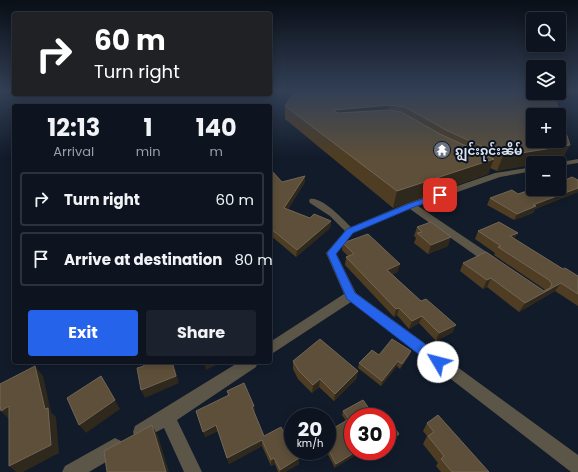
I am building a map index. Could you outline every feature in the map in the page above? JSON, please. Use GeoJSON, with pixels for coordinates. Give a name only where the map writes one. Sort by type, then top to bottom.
{"type":"FeatureCollection","features":[{"type":"Feature","properties":{"kind":"street"},"geometry":{"type":"LineString","coordinates":[[566,163],[578,161]]}},
{"type":"Feature","properties":{"kind":"street"},"geometry":{"type":"LineString","coordinates":[[526,170],[498,175],[411,205],[350,231],[332,253],[351,296],[575,468]]}},
{"type":"Feature","properties":{"kind":"street"},"geometry":{"type":"LineString","coordinates":[[313,201],[333,214],[350,231]]}},
{"type":"Feature","properties":{"kind":"street"},"geometry":{"type":"LineString","coordinates":[[411,205],[501,267]]}},
{"type":"Feature","properties":{"kind":"street"},"geometry":{"type":"LineString","coordinates":[[272,348],[351,296]]}},
{"type":"Feature","properties":{"kind":"street"},"geometry":{"type":"LineString","coordinates":[[71,472],[167,417],[248,364]]}},
{"type":"Feature","properties":{"kind":"street"},"geometry":{"type":"LineString","coordinates":[[167,417],[193,472]]}},
{"type":"Feature","properties":{"kind":"building"},"geometry":{"type":"Polygon","coordinates":[[[294,113],[403,113],[440,134],[494,159],[397,191],[294,113]]]}},
{"type":"Feature","properties":{"kind":"building"},"geometry":{"type":"Polygon","coordinates":[[[416,113],[526,113],[526,148],[552,148],[503,156],[446,130],[416,113]]]}},
{"type":"Feature","properties":{"kind":"building"},"geometry":{"type":"Polygon","coordinates":[[[566,133],[570,145],[566,146],[566,133]]]}},
{"type":"Feature","properties":{"kind":"building"},"geometry":{"type":"Polygon","coordinates":[[[272,171],[282,182],[305,176],[284,208],[310,218],[314,214],[331,221],[297,250],[272,230],[272,171]]]}},
{"type":"Feature","properties":{"kind":"building"},"geometry":{"type":"Polygon","coordinates":[[[572,177],[578,180],[578,188],[566,193],[566,180],[572,177]]]}},
{"type":"Feature","properties":{"kind":"building"},"geometry":{"type":"Polygon","coordinates":[[[512,190],[518,194],[526,191],[526,196],[557,196],[533,205],[536,206],[517,214],[490,198],[512,190]]]}},
{"type":"Feature","properties":{"kind":"building"},"geometry":{"type":"Polygon","coordinates":[[[431,222],[451,237],[431,245],[417,233],[422,232],[417,227],[431,222]]]}},
{"type":"Feature","properties":{"kind":"building"},"geometry":{"type":"Polygon","coordinates":[[[499,222],[518,233],[510,236],[563,269],[565,268],[578,276],[578,294],[561,283],[525,303],[491,278],[487,280],[463,263],[486,252],[544,291],[550,288],[552,284],[549,280],[498,247],[501,246],[478,231],[499,222]]]}},
{"type":"Feature","properties":{"kind":"building"},"geometry":{"type":"Polygon","coordinates":[[[368,234],[400,264],[387,270],[421,301],[426,299],[456,325],[439,333],[422,316],[412,321],[399,308],[396,309],[346,257],[354,254],[343,243],[368,234]]]}},
{"type":"Feature","properties":{"kind":"building"},"geometry":{"type":"Polygon","coordinates":[[[320,339],[358,371],[335,394],[320,379],[313,385],[299,371],[293,361],[320,339]]]}},
{"type":"Feature","properties":{"kind":"building"},"geometry":{"type":"Polygon","coordinates":[[[392,339],[411,351],[402,364],[398,361],[382,381],[359,363],[372,350],[379,355],[392,339]]]}},
{"type":"Feature","properties":{"kind":"building"},"geometry":{"type":"Polygon","coordinates":[[[144,364],[173,364],[176,376],[141,390],[137,368],[144,366],[144,364]]]}},
{"type":"Feature","properties":{"kind":"building"},"geometry":{"type":"Polygon","coordinates":[[[35,366],[45,409],[48,408],[51,445],[9,466],[9,406],[1,411],[0,384],[35,366]]]}},
{"type":"Feature","properties":{"kind":"building"},"geometry":{"type":"Polygon","coordinates":[[[101,376],[115,400],[79,425],[67,398],[101,376]]]}},
{"type":"Feature","properties":{"kind":"building"},"geometry":{"type":"Polygon","coordinates":[[[244,383],[254,406],[252,407],[264,436],[281,427],[284,432],[284,460],[296,460],[280,470],[274,458],[271,460],[262,440],[227,458],[216,425],[203,432],[196,411],[229,395],[227,391],[244,383]]]}},
{"type":"Feature","properties":{"kind":"building"},"geometry":{"type":"Polygon","coordinates":[[[363,400],[369,408],[348,408],[363,400]]]}},
{"type":"Feature","properties":{"kind":"building"},"geometry":{"type":"Polygon","coordinates":[[[438,415],[489,472],[452,472],[441,459],[444,456],[428,436],[434,432],[427,423],[438,415]]]}},
{"type":"Feature","properties":{"kind":"building"},"geometry":{"type":"Polygon","coordinates":[[[344,422],[344,459],[336,464],[334,460],[336,460],[336,427],[344,422]]]}},
{"type":"Feature","properties":{"kind":"building"},"geometry":{"type":"Polygon","coordinates":[[[152,425],[166,472],[107,472],[104,451],[152,425]]]}},
{"type":"Feature","properties":{"kind":"place","name":"ၵျွင်းၵုင်းၼိမ်"},"geometry":{"type":"Point","coordinates":[442,150]}},
{"type":"Feature","properties":{"kind":"route"},"geometry":{"type":"LineString","coordinates":[[438,362],[351,296],[332,253],[350,231],[411,205],[440,195]]}}]}
